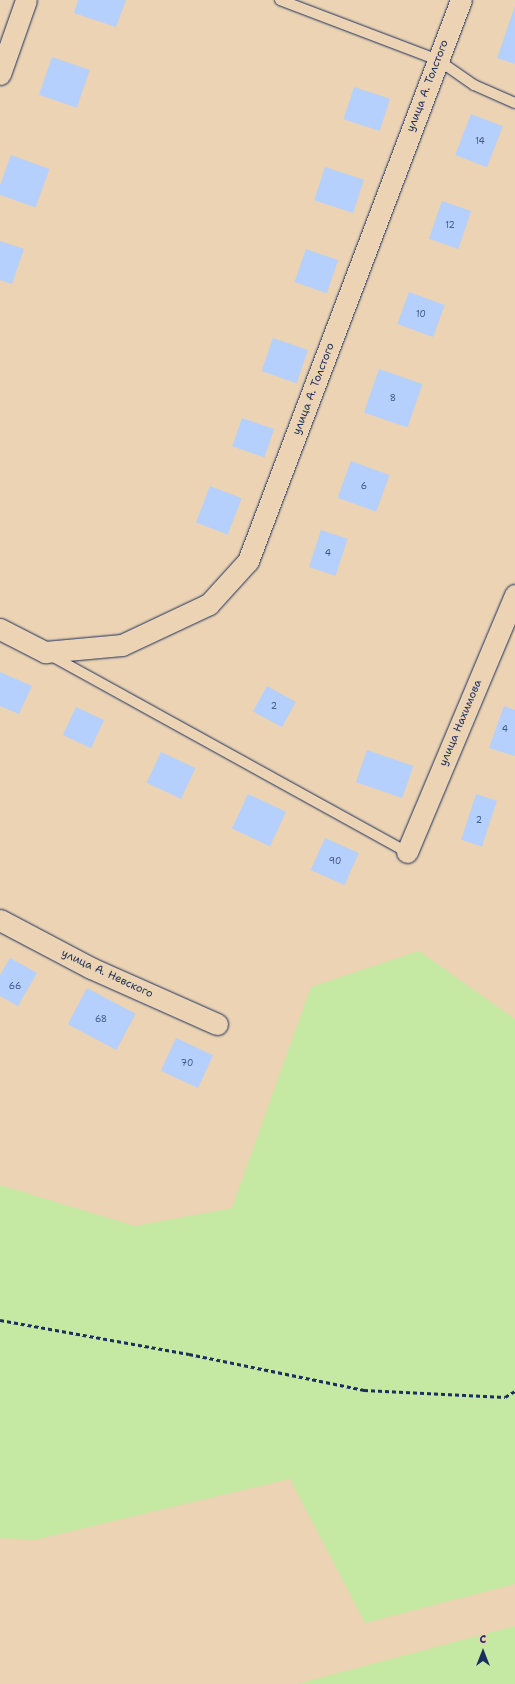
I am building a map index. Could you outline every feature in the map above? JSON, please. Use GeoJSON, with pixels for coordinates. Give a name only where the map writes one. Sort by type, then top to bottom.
{"type":"FeatureCollection","features":[{"type":"Feature","properties":{"kind":"street"},"geometry":{"type":"LineString","coordinates":[[0,74],[26,0]]}},
{"type":"Feature","properties":{"kind":"street","name":"улица А. Толстого"},"geometry":{"type":"LineString","coordinates":[[45,652],[122,645],[209,604],[248,561],[461,0]]}},
{"type":"Feature","properties":{"kind":"street","name":"улица Нахимова"},"geometry":{"type":"LineString","coordinates":[[407,852],[515,595]]}},
{"type":"Feature","properties":{"kind":"street"},"geometry":{"type":"LineString","coordinates":[[0,629],[45,652]]}},
{"type":"Feature","properties":{"kind":"street","name":"улица А. Невского"},"geometry":{"type":"LineString","coordinates":[[0,920],[91,968],[217,1024]]}},
{"type":"Feature","properties":{"kind":"lane"},"geometry":{"type":"LineString","coordinates":[[280,0],[438,60],[474,85],[515,103]]}},
{"type":"Feature","properties":{"kind":"lane"},"geometry":{"type":"LineString","coordinates":[[45,652],[407,852]]}},
{"type":"Feature","properties":{"kind":"path"},"geometry":{"type":"LineString","coordinates":[[0,1320],[189,1354],[364,1390],[505,1396],[515,1392]]}},
{"type":"Feature","properties":{"kind":"green space"},"geometry":{"type":"Polygon","coordinates":[[[419,951],[515,1019],[515,1584],[365,1623],[290,1479],[34,1540],[0,1538],[0,1185],[135,1226],[232,1208],[311,987],[419,951]]]}},
{"type":"Feature","properties":{"kind":"green space"},"geometry":{"type":"Polygon","coordinates":[[[515,1626],[515,1684],[297,1684],[515,1626]]]}},
{"type":"Feature","properties":{"kind":"building"},"geometry":{"type":"Polygon","coordinates":[[[78,0],[126,0],[116,27],[74,13],[78,0]]]}},
{"type":"Feature","properties":{"kind":"building"},"geometry":{"type":"Polygon","coordinates":[[[515,6],[515,64],[497,58],[515,6]]]}},
{"type":"Feature","properties":{"kind":"building"},"geometry":{"type":"Polygon","coordinates":[[[52,57],[90,70],[77,108],[39,95],[52,57]]]}},
{"type":"Feature","properties":{"kind":"building"},"geometry":{"type":"Polygon","coordinates":[[[354,87],[390,99],[380,131],[343,119],[354,87]]]}},
{"type":"Feature","properties":{"kind":"building"},"geometry":{"type":"Polygon","coordinates":[[[471,114],[503,126],[487,167],[455,155],[471,114]]]}},
{"type":"Feature","properties":{"kind":"building"},"geometry":{"type":"Polygon","coordinates":[[[11,155],[50,169],[36,208],[0,195],[0,185],[11,155]]]}},
{"type":"Feature","properties":{"kind":"building"},"geometry":{"type":"Polygon","coordinates":[[[325,167],[364,180],[353,213],[314,200],[325,167]]]}},
{"type":"Feature","properties":{"kind":"building"},"geometry":{"type":"Polygon","coordinates":[[[442,201],[471,211],[458,249],[429,239],[442,201]]]}},
{"type":"Feature","properties":{"kind":"building"},"geometry":{"type":"Polygon","coordinates":[[[0,241],[24,249],[12,284],[0,280],[0,241]]]}},
{"type":"Feature","properties":{"kind":"building"},"geometry":{"type":"Polygon","coordinates":[[[306,249],[338,260],[327,293],[295,282],[306,249]]]}},
{"type":"Feature","properties":{"kind":"building"},"geometry":{"type":"Polygon","coordinates":[[[409,292],[445,305],[433,337],[397,324],[409,292]]]}},
{"type":"Feature","properties":{"kind":"building"},"geometry":{"type":"Polygon","coordinates":[[[273,338],[308,350],[297,383],[262,371],[273,338]]]}},
{"type":"Feature","properties":{"kind":"building"},"geometry":{"type":"Polygon","coordinates":[[[379,369],[422,384],[408,427],[364,412],[379,369]]]}},
{"type":"Feature","properties":{"kind":"building"},"geometry":{"type":"Polygon","coordinates":[[[242,418],[274,429],[264,457],[232,446],[242,418]]]}},
{"type":"Feature","properties":{"kind":"building"},"geometry":{"type":"Polygon","coordinates":[[[351,461],[390,475],[376,512],[338,498],[351,461]]]}},
{"type":"Feature","properties":{"kind":"building"},"geometry":{"type":"Polygon","coordinates":[[[210,486],[242,498],[228,535],[196,522],[210,486]]]}},
{"type":"Feature","properties":{"kind":"building"},"geometry":{"type":"Polygon","coordinates":[[[321,530],[348,539],[336,576],[309,567],[321,530]]]}},
{"type":"Feature","properties":{"kind":"building"},"geometry":{"type":"Polygon","coordinates":[[[0,672],[32,686],[19,714],[0,706],[0,672]]]}},
{"type":"Feature","properties":{"kind":"building"},"geometry":{"type":"Polygon","coordinates":[[[267,686],[296,702],[282,727],[253,711],[267,686]]]}},
{"type":"Feature","properties":{"kind":"building"},"geometry":{"type":"Polygon","coordinates":[[[504,706],[515,710],[515,756],[489,748],[504,706]]]}},
{"type":"Feature","properties":{"kind":"building"},"geometry":{"type":"Polygon","coordinates":[[[76,707],[104,720],[91,748],[63,735],[76,707]]]}},
{"type":"Feature","properties":{"kind":"building"},"geometry":{"type":"Polygon","coordinates":[[[367,750],[413,766],[402,798],[356,782],[367,750]]]}},
{"type":"Feature","properties":{"kind":"building"},"geometry":{"type":"Polygon","coordinates":[[[161,752],[195,768],[181,799],[147,783],[161,752]]]}},
{"type":"Feature","properties":{"kind":"building"},"geometry":{"type":"Polygon","coordinates":[[[248,794],[286,812],[270,846],[232,828],[248,794]]]}},
{"type":"Feature","properties":{"kind":"building"},"geometry":{"type":"Polygon","coordinates":[[[476,794],[497,801],[482,846],[461,840],[476,794]]]}},
{"type":"Feature","properties":{"kind":"building"},"geometry":{"type":"Polygon","coordinates":[[[325,838],[359,853],[345,885],[311,870],[325,838]]]}},
{"type":"Feature","properties":{"kind":"building"},"geometry":{"type":"Polygon","coordinates":[[[10,958],[37,973],[18,1006],[0,996],[0,975],[10,958]]]}},
{"type":"Feature","properties":{"kind":"building"},"geometry":{"type":"Polygon","coordinates":[[[87,988],[136,1014],[116,1050],[68,1024],[87,988]]]}},
{"type":"Feature","properties":{"kind":"building"},"geometry":{"type":"Polygon","coordinates":[[[176,1038],[213,1055],[198,1088],[161,1071],[176,1038]]]}}]}
